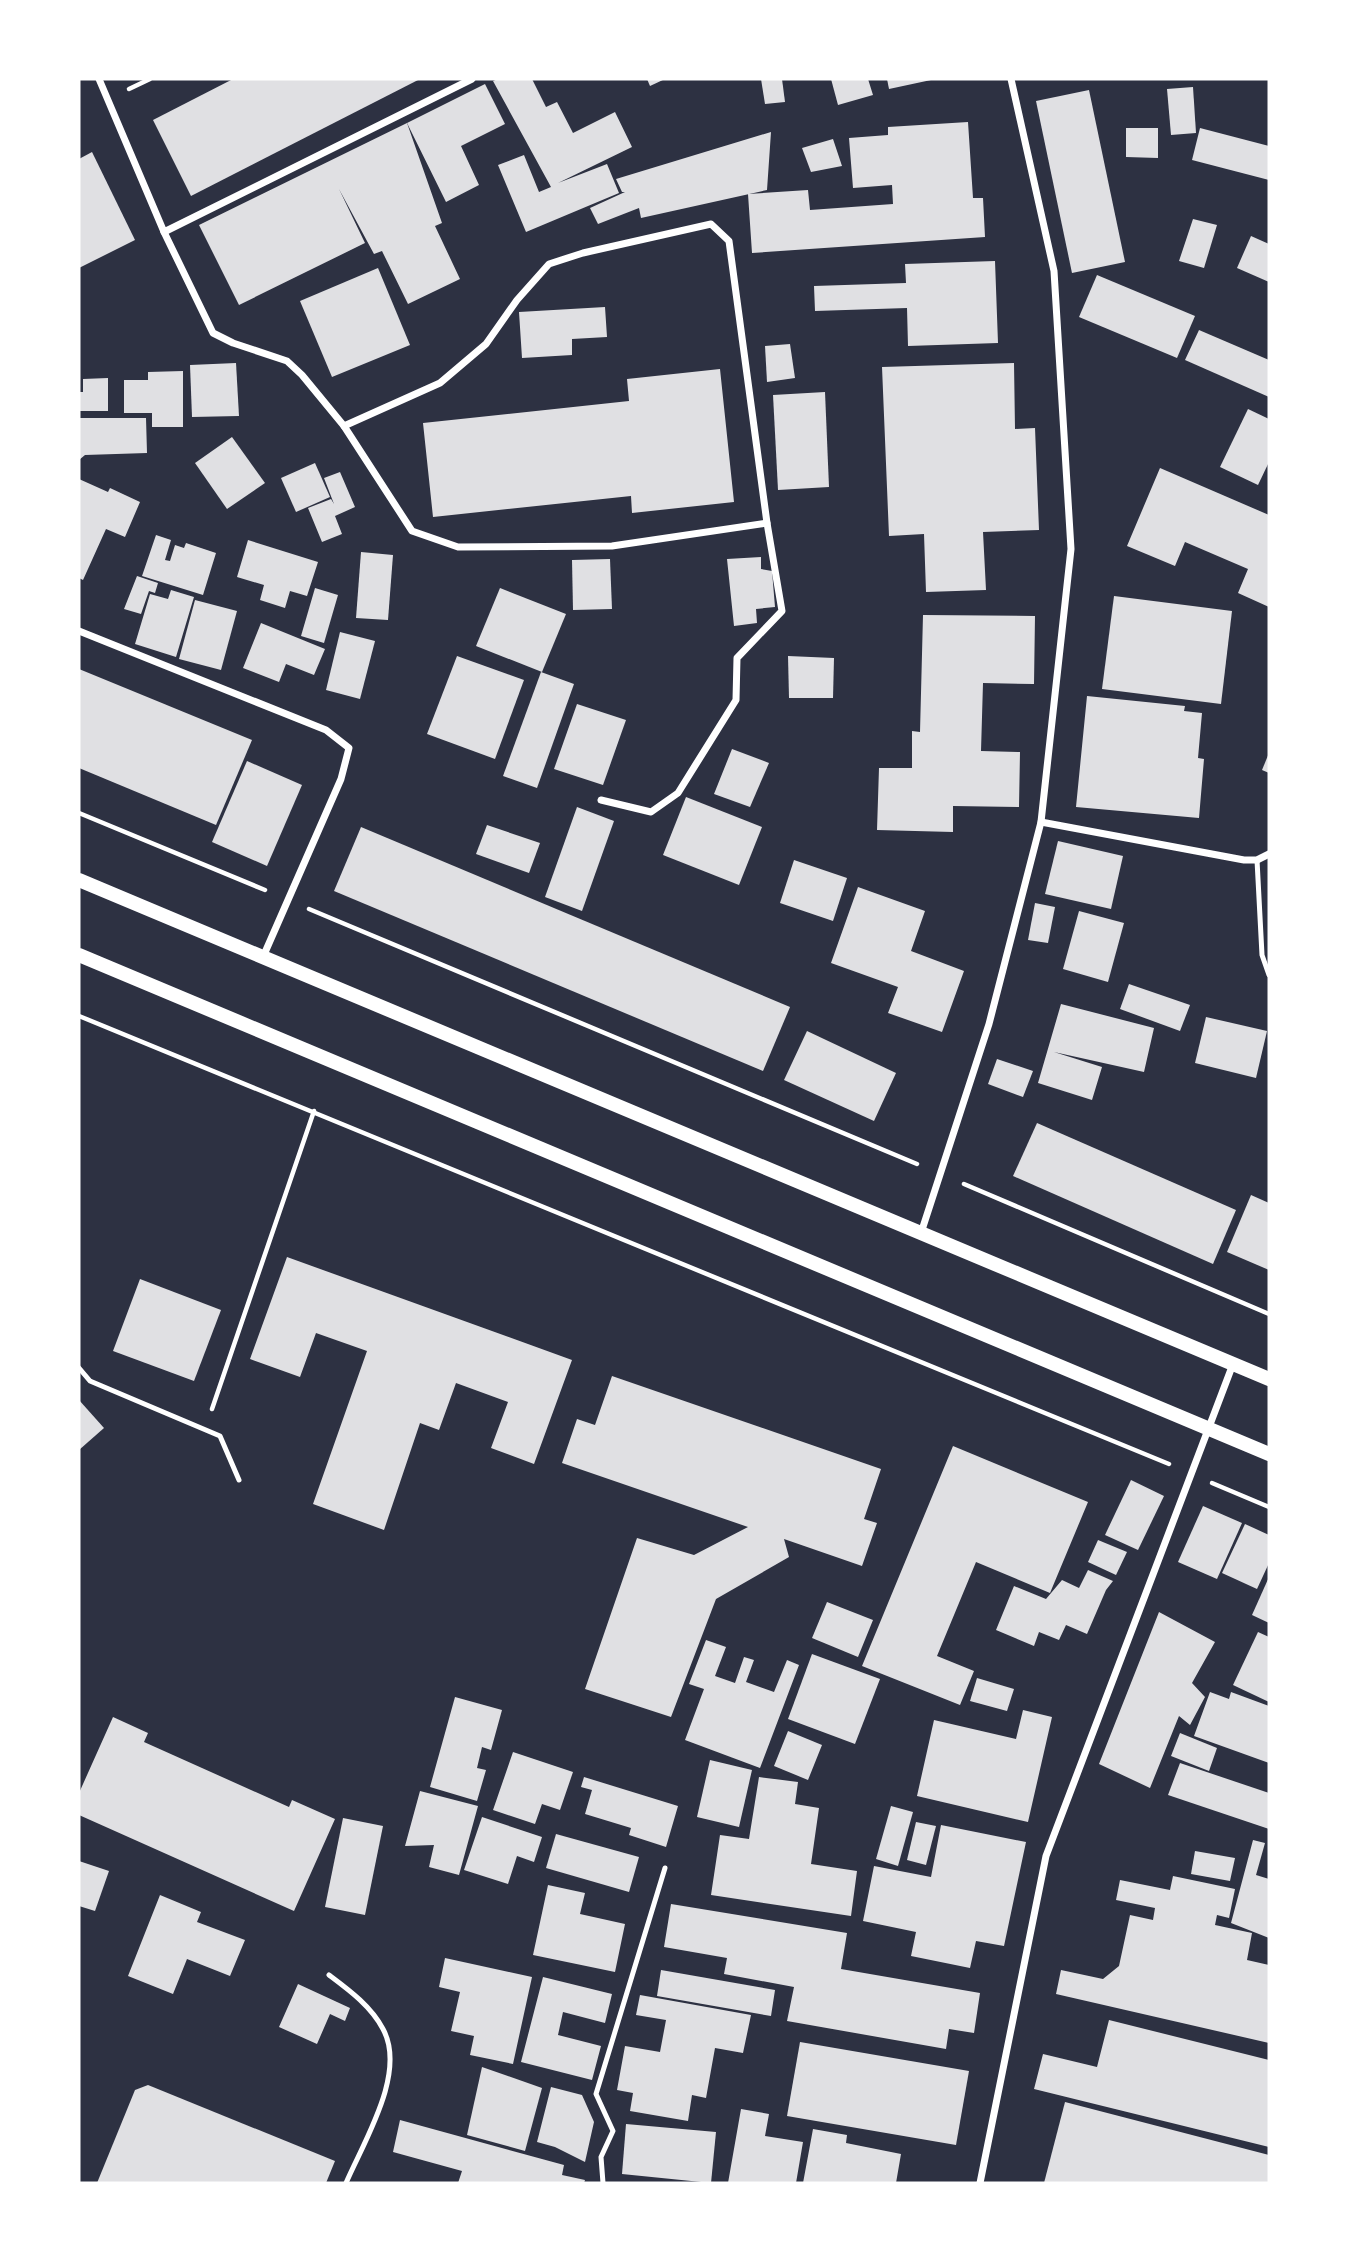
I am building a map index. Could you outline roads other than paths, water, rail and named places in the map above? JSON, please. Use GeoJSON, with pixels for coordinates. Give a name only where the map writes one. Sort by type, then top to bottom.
{"type":"FeatureCollection","features":[{"type":"Feature","properties":{"kind":"main road"},"geometry":{"type":"LineString","coordinates":[[79,880],[1269,1379]]}},
{"type":"Feature","properties":{"kind":"main road"},"geometry":{"type":"LineString","coordinates":[[79,955],[1269,1454]]}},
{"type":"Feature","properties":{"kind":"street"},"geometry":{"type":"LineString","coordinates":[[99,79],[164,232],[212,333],[287,361],[344,426],[412,531],[458,547],[612,546],[767,523]]}},
{"type":"Feature","properties":{"kind":"street"},"geometry":{"type":"LineString","coordinates":[[164,232],[472,79]]}},
{"type":"Feature","properties":{"kind":"street"},"geometry":{"type":"LineString","coordinates":[[920,1234],[989,1024],[1041,822],[1071,549],[1054,271],[1011,79]]}},
{"type":"Feature","properties":{"kind":"street"},"geometry":{"type":"LineString","coordinates":[[344,426],[440,383],[485,344],[517,300],[549,264],[583,253],[711,224],[729,241],[767,523],[782,611],[737,658],[736,700],[678,793],[651,812],[601,800]]}},
{"type":"Feature","properties":{"kind":"street"},"geometry":{"type":"LineString","coordinates":[[79,632],[326,730],[349,748],[341,779],[263,957]]}},
{"type":"Feature","properties":{"kind":"street"},"geometry":{"type":"LineString","coordinates":[[1041,822],[1244,860],[1257,860],[1269,854]]}},
{"type":"Feature","properties":{"kind":"street"},"geometry":{"type":"LineString","coordinates":[[980,2183],[1046,1856],[1233,1364]]}},
{"type":"Feature","properties":{"kind":"lane"},"geometry":{"type":"LineString","coordinates":[[1257,860],[1262,955],[1269,975]]}},
{"type":"Feature","properties":{"kind":"lane"},"geometry":{"type":"LineString","coordinates":[[79,1368],[90,1381],[220,1436],[239,1480]]}},
{"type":"Feature","properties":{"kind":"lane"},"geometry":{"type":"LineString","coordinates":[[603,2183],[601,2157],[613,2132],[596,2094],[665,1868]]}},
{"type":"Feature","properties":{"kind":"lane"},"geometry":{"type":"LineString","coordinates":[[329,1975],[370,2011],[384,2030],[390,2051],[391,2069],[385,2092],[346,2183]]}}]}
